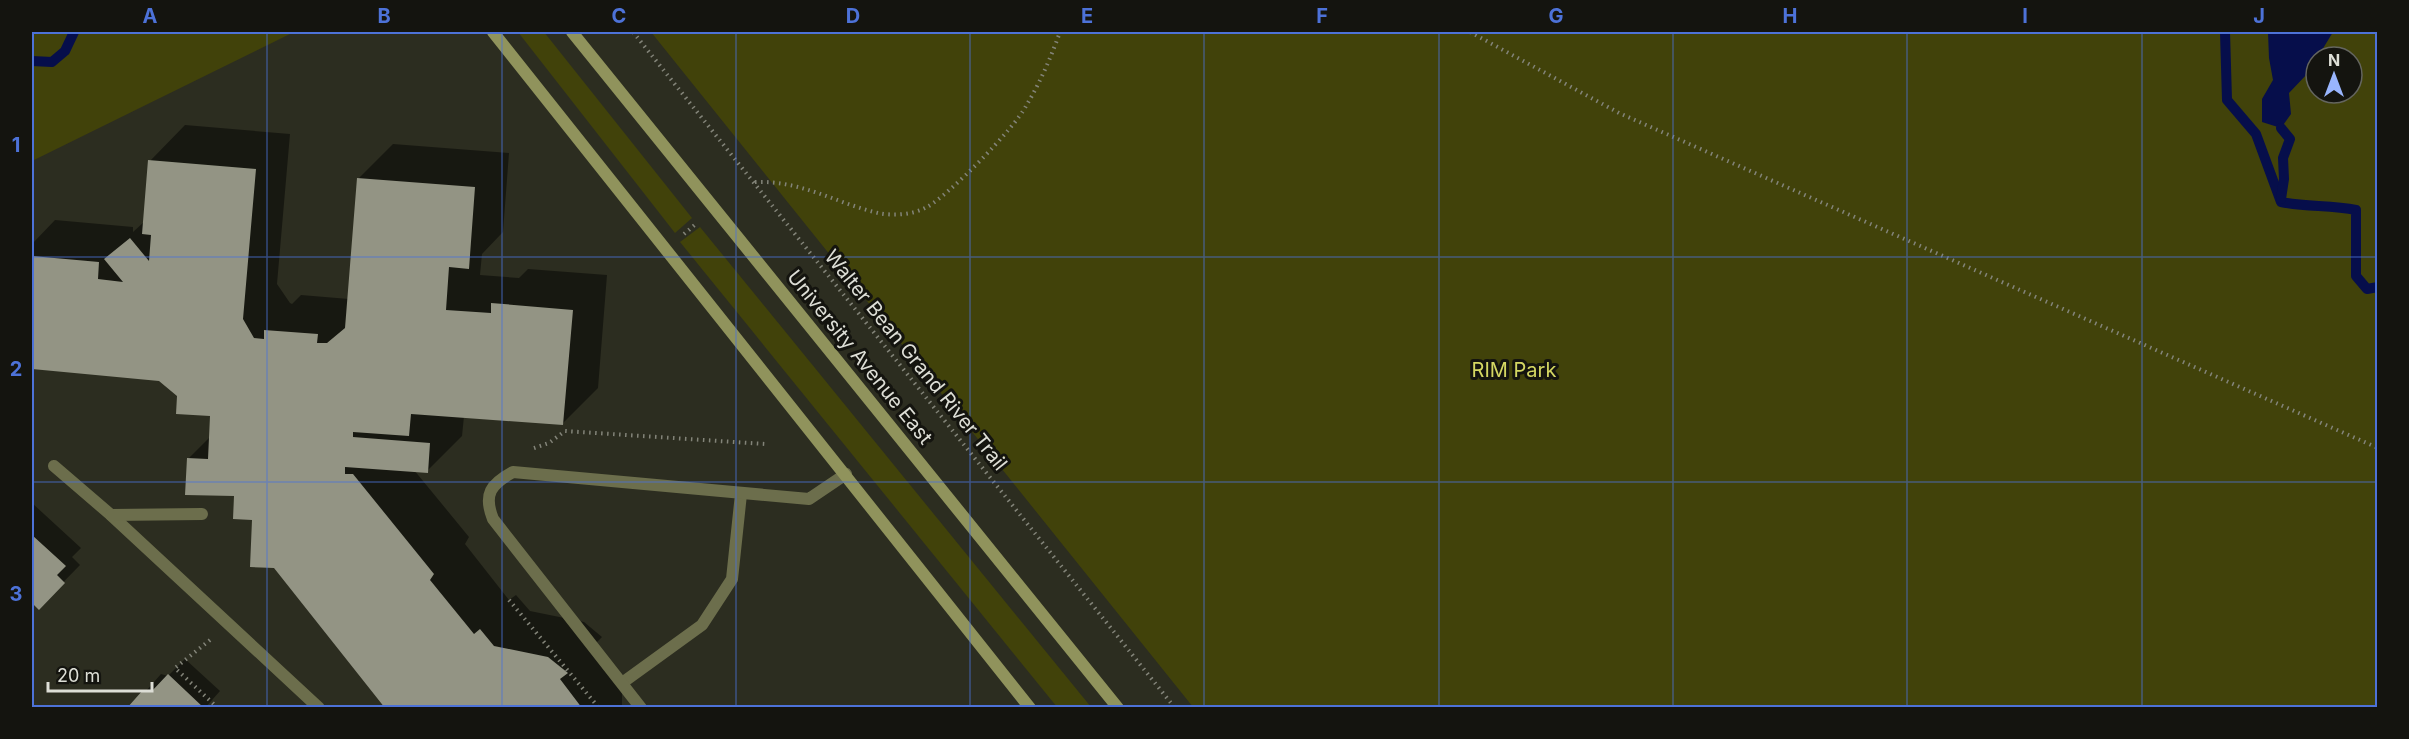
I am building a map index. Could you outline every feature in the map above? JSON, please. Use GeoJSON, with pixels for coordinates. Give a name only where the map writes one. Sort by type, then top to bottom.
{"type":"FeatureCollection","features":[{"type":"Feature","properties":{"kind":"main road"},"geometry":{"type":"LineString","coordinates":[[493,32],[1030,708]]}},
{"type":"Feature","properties":{"kind":"main road","name":"University Avenue East"},"geometry":{"type":"LineString","coordinates":[[572,32],[1118,708]]}},
{"type":"Feature","properties":{"kind":"lane"},"geometry":{"type":"LineString","coordinates":[[54,466],[111,515],[319,708]]}},
{"type":"Feature","properties":{"kind":"lane"},"geometry":{"type":"LineString","coordinates":[[641,708],[493,519],[489,508],[490,491],[499,480],[513,472],[809,499],[846,474]]}},
{"type":"Feature","properties":{"kind":"lane"},"geometry":{"type":"LineString","coordinates":[[622,683],[702,625],[732,579],[741,494]]}},
{"type":"Feature","properties":{"kind":"lane"},"geometry":{"type":"LineString","coordinates":[[111,515],[202,514]]}},
{"type":"Feature","properties":{"kind":"path","name":"Walter Bean Grand River Trail"},"geometry":{"type":"LineString","coordinates":[[633,32],[1175,708]]}},
{"type":"Feature","properties":{"kind":"path"},"geometry":{"type":"LineString","coordinates":[[755,182],[776,181],[797,186],[879,213],[902,215],[926,208],[940,198],[992,148],[1025,108],[1053,54],[1060,32]]}},
{"type":"Feature","properties":{"kind":"path"},"geometry":{"type":"LineString","coordinates":[[1470,32],[1619,113],[2378,448]]}},
{"type":"Feature","properties":{"kind":"path"},"geometry":{"type":"LineString","coordinates":[[684,234],[699,222]]}},
{"type":"Feature","properties":{"kind":"path"},"geometry":{"type":"LineString","coordinates":[[530,448],[538,448],[549,443],[565,431],[765,444]]}},
{"type":"Feature","properties":{"kind":"path"},"geometry":{"type":"LineString","coordinates":[[509,600],[599,708]]}},
{"type":"Feature","properties":{"kind":"path"},"geometry":{"type":"LineString","coordinates":[[210,640],[175,668],[218,708]]}},
{"type":"Feature","properties":{"kind":"green space"},"geometry":{"type":"Polygon","coordinates":[[[32,32],[294,32],[32,161],[32,32]]]}},
{"type":"Feature","properties":{"kind":"green space"},"geometry":{"type":"Polygon","coordinates":[[[518,32],[544,32],[692,218],[675,233],[518,32]]]}},
{"type":"Feature","properties":{"kind":"green space","name":"RIM Park"},"geometry":{"type":"Polygon","coordinates":[[[651,32],[2377,32],[2377,707],[1193,707],[651,32]]]}},
{"type":"Feature","properties":{"kind":"green space"},"geometry":{"type":"Polygon","coordinates":[[[700,227],[1091,707],[1057,707],[680,242],[700,227]]]}},
{"type":"Feature","properties":{"kind":"shaded area"},"geometry":{"type":"Polygon","coordinates":[[[2268,32],[2333,32],[2325,45],[2304,45],[2304,77],[2289,93],[2291,114],[2281,128],[2262,122],[2262,99],[2273,80],[2268,32]]]}},
{"type":"Feature","properties":{"kind":"building"},"geometry":{"type":"Polygon","coordinates":[[[148,160],[256,169],[243,319],[254,338],[264,339],[264,330],[318,334],[317,343],[327,343],[345,328],[357,178],[475,187],[469,269],[449,267],[446,310],[491,313],[491,303],[573,310],[563,425],[411,414],[409,436],[353,432],[353,437],[430,443],[428,473],[345,467],[345,474],[353,474],[434,574],[430,580],[474,634],[480,629],[494,646],[548,657],[568,673],[560,679],[582,708],[385,708],[274,568],[250,567],[252,520],[233,519],[234,496],[185,495],[187,458],[208,459],[210,416],[176,414],[177,396],[159,381],[32,369],[32,256],[99,262],[98,279],[123,282],[104,259],[130,238],[149,261],[151,235],[142,234],[148,160]]]}},
{"type":"Feature","properties":{"kind":"building"},"geometry":{"type":"Polygon","coordinates":[[[32,535],[66,566],[57,575],[65,583],[39,610],[33,604],[32,606],[32,535]]]}},
{"type":"Feature","properties":{"kind":"building"},"geometry":{"type":"Polygon","coordinates":[[[168,674],[204,708],[127,708],[143,690],[151,692],[168,674]]]}},
{"type":"Feature","properties":{"kind":"waterway"},"geometry":{"type":"LineString","coordinates":[[32,61],[52,62],[65,51],[74,32]]}},
{"type":"Feature","properties":{"kind":"waterway"},"geometry":{"type":"LineString","coordinates":[[2225,32],[2227,100],[2256,134],[2281,202],[2356,210],[2356,276],[2367,289],[2378,287]]}},
{"type":"Feature","properties":{"kind":"waterway"},"geometry":{"type":"LineString","coordinates":[[2281,128],[2290,139],[2283,158],[2284,179],[2281,199]]}}]}
